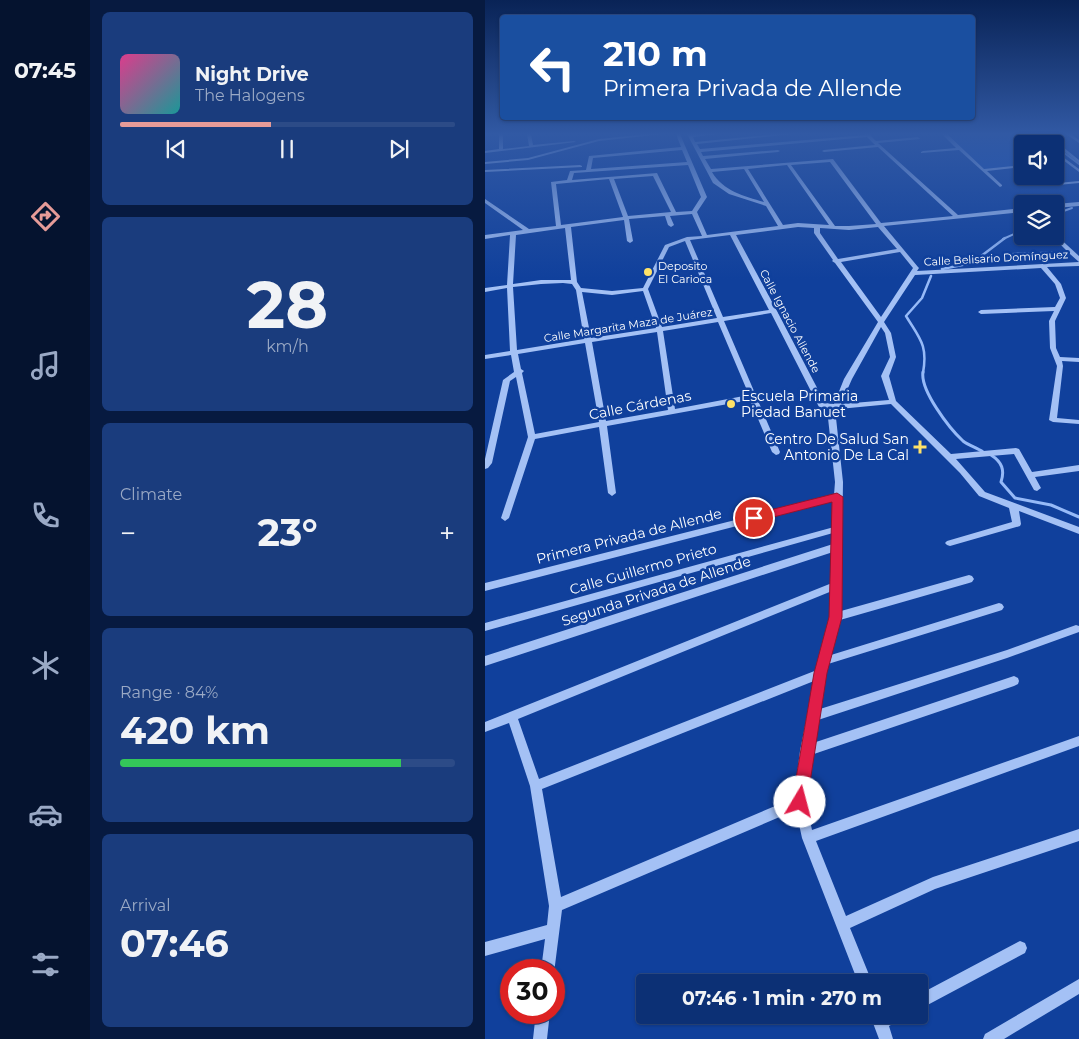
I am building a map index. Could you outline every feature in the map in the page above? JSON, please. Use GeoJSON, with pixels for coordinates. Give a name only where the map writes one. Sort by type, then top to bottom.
{"type":"FeatureCollection","features":[{"type":"Feature","properties":{"kind":"street"},"geometry":{"type":"LineString","coordinates":[[555,182],[553,183],[559,227]]}},
{"type":"Feature","properties":{"kind":"street"},"geometry":{"type":"LineString","coordinates":[[613,182],[626,218],[630,241]]}},
{"type":"Feature","properties":{"kind":"street"},"geometry":{"type":"LineString","coordinates":[[659,182],[674,213]]}},
{"type":"Feature","properties":{"kind":"street"},"geometry":{"type":"LineString","coordinates":[[485,237],[626,218],[694,212],[705,198],[699,184],[711,182]]}},
{"type":"Feature","properties":{"kind":"street"},"geometry":{"type":"LineString","coordinates":[[716,182],[731,193],[767,205]]}},
{"type":"Feature","properties":{"kind":"street"},"geometry":{"type":"LineString","coordinates":[[754,182],[781,227]]}},
{"type":"Feature","properties":{"kind":"street"},"geometry":{"type":"LineString","coordinates":[[801,182],[833,227]]}},
{"type":"Feature","properties":{"kind":"street"},"geometry":{"type":"LineString","coordinates":[[848,182],[879,224],[916,268],[881,322],[848,379],[832,418],[836,438],[839,482],[837,497],[836,617],[821,673],[806,751],[800,802],[808,838],[844,924],[862,974]]}},
{"type":"Feature","properties":{"kind":"street"},"geometry":{"type":"LineString","coordinates":[[919,182],[956,216]]}},
{"type":"Feature","properties":{"kind":"street"},"geometry":{"type":"LineString","coordinates":[[996,182],[1000,186]]}},
{"type":"Feature","properties":{"kind":"street"},"geometry":{"type":"LineString","coordinates":[[485,201],[528,231]]}},
{"type":"Feature","properties":{"kind":"street"},"geometry":{"type":"LineString","coordinates":[[1064,206],[1078,205]]}},
{"type":"Feature","properties":{"kind":"street"},"geometry":{"type":"LineString","coordinates":[[673,411],[660,330],[645,289],[667,246],[687,239],[733,235],[781,227],[817,226],[849,228],[1014,211]]}},
{"type":"Feature","properties":{"kind":"street"},"geometry":{"type":"LineString","coordinates":[[694,212],[705,237]]}},
{"type":"Feature","properties":{"kind":"street"},"geometry":{"type":"LineString","coordinates":[[667,214],[671,225]]}},
{"type":"Feature","properties":{"kind":"street"},"geometry":{"type":"LineString","coordinates":[[817,226],[817,233],[888,333],[893,357],[885,376],[893,402],[982,494],[1079,531]]}},
{"type":"Feature","properties":{"kind":"street"},"geometry":{"type":"LineString","coordinates":[[568,227],[574,282],[579,290],[603,425],[611,493]]}},
{"type":"Feature","properties":{"kind":"street"},"geometry":{"type":"LineString","coordinates":[[505,518],[532,437],[520,371],[514,352],[510,286],[513,233]]}},
{"type":"Feature","properties":{"kind":"street","name":"Calle Ignacio Allende"},"geometry":{"type":"LineString","coordinates":[[733,235],[775,311],[822,405],[836,407]]}},
{"type":"Feature","properties":{"kind":"street"},"geometry":{"type":"LineString","coordinates":[[687,239],[719,320],[776,452]]}},
{"type":"Feature","properties":{"kind":"street"},"geometry":{"type":"LineString","coordinates":[[1064,244],[1079,260]]}},
{"type":"Feature","properties":{"kind":"street"},"geometry":{"type":"LineString","coordinates":[[835,260],[902,250]]}},
{"type":"Feature","properties":{"kind":"street"},"geometry":{"type":"LineString","coordinates":[[1011,255],[1072,252]]}},
{"type":"Feature","properties":{"kind":"street","name":"Calle Belisario Domínguez"},"geometry":{"type":"LineString","coordinates":[[914,273],[1079,264]]}},
{"type":"Feature","properties":{"kind":"street"},"geometry":{"type":"LineString","coordinates":[[1043,266],[1060,288],[1063,298],[1052,321],[1053,348],[1060,366],[1053,420],[1079,422]]}},
{"type":"Feature","properties":{"kind":"street"},"geometry":{"type":"LineString","coordinates":[[485,290],[548,281],[574,282]]}},
{"type":"Feature","properties":{"kind":"street"},"geometry":{"type":"LineString","coordinates":[[579,290],[613,295],[645,289]]}},
{"type":"Feature","properties":{"kind":"street"},"geometry":{"type":"LineString","coordinates":[[981,312],[1057,309]]}},
{"type":"Feature","properties":{"kind":"street","name":"Calle Margarita Maza de Juárez"},"geometry":{"type":"LineString","coordinates":[[485,357],[775,311]]}},
{"type":"Feature","properties":{"kind":"street"},"geometry":{"type":"LineString","coordinates":[[1057,359],[1079,360]]}},
{"type":"Feature","properties":{"kind":"street"},"geometry":{"type":"LineString","coordinates":[[485,466],[488,463],[495,438],[507,380],[520,371]]}},
{"type":"Feature","properties":{"kind":"street"},"geometry":{"type":"LineString","coordinates":[[841,394],[856,405]]}},
{"type":"Feature","properties":{"kind":"street","name":"Calle Cárdenas"},"geometry":{"type":"LineString","coordinates":[[532,437],[753,397]]}},
{"type":"Feature","properties":{"kind":"street"},"geometry":{"type":"LineString","coordinates":[[836,407],[893,402]]}},
{"type":"Feature","properties":{"kind":"street"},"geometry":{"type":"LineString","coordinates":[[948,457],[1016,451],[1037,488]]}},
{"type":"Feature","properties":{"kind":"street"},"geometry":{"type":"LineString","coordinates":[[1030,475],[1079,468]]}},
{"type":"Feature","properties":{"kind":"street","name":"Primera Privada de Allende"},"geometry":{"type":"LineString","coordinates":[[485,587],[837,497]]}},
{"type":"Feature","properties":{"kind":"street"},"geometry":{"type":"LineString","coordinates":[[950,543],[1017,524],[1013,506]]}},
{"type":"Feature","properties":{"kind":"street","name":"Calle Guillermo Prieto"},"geometry":{"type":"LineString","coordinates":[[485,628],[837,530]]}},
{"type":"Feature","properties":{"kind":"street","name":"Segunda Privada de Allende"},"geometry":{"type":"LineString","coordinates":[[485,661],[836,547]]}},
{"type":"Feature","properties":{"kind":"street"},"geometry":{"type":"LineString","coordinates":[[836,617],[969,579]]}},
{"type":"Feature","properties":{"kind":"street"},"geometry":{"type":"LineString","coordinates":[[485,727],[837,585]]}},
{"type":"Feature","properties":{"kind":"street"},"geometry":{"type":"LineString","coordinates":[[825,661],[999,607]]}},
{"type":"Feature","properties":{"kind":"street"},"geometry":{"type":"LineString","coordinates":[[813,716],[1007,654],[1076,628]]}},
{"type":"Feature","properties":{"kind":"street"},"geometry":{"type":"LineString","coordinates":[[536,786],[821,673]]}},
{"type":"Feature","properties":{"kind":"street"},"geometry":{"type":"LineString","coordinates":[[806,751],[1014,681]]}},
{"type":"Feature","properties":{"kind":"street"},"geometry":{"type":"LineString","coordinates":[[512,716],[536,786],[556,906],[549,959]]}},
{"type":"Feature","properties":{"kind":"street"},"geometry":{"type":"LineString","coordinates":[[808,838],[1079,741]]}},
{"type":"Feature","properties":{"kind":"street"},"geometry":{"type":"LineString","coordinates":[[556,906],[800,802]]}},
{"type":"Feature","properties":{"kind":"street"},"geometry":{"type":"LineString","coordinates":[[844,924],[933,882],[1079,835]]}},
{"type":"Feature","properties":{"kind":"street"},"geometry":{"type":"LineString","coordinates":[[485,948],[553,930]]}},
{"type":"Feature","properties":{"kind":"street"},"geometry":{"type":"LineString","coordinates":[[928,998],[1020,948]]}},
{"type":"Feature","properties":{"kind":"street"},"geometry":{"type":"LineString","coordinates":[[990,1039],[1079,986]]}},
{"type":"Feature","properties":{"kind":"street"},"geometry":{"type":"LineString","coordinates":[[540,1039],[542,1024]]}},
{"type":"Feature","properties":{"kind":"street"},"geometry":{"type":"LineString","coordinates":[[881,1024],[886,1039]]}},
{"type":"Feature","properties":{"kind":"waterway"},"geometry":{"type":"LineString","coordinates":[[1064,211],[1072,208]]}},
{"type":"Feature","properties":{"kind":"waterway"},"geometry":{"type":"LineString","coordinates":[[1005,238],[1014,234]]}},
{"type":"Feature","properties":{"kind":"waterway"},"geometry":{"type":"LineString","coordinates":[[942,269],[972,263],[1005,238]]}},
{"type":"Feature","properties":{"kind":"waterway"},"geometry":{"type":"LineString","coordinates":[[923,373],[924,349],[906,316],[922,298],[931,276]]}},
{"type":"Feature","properties":{"kind":"waterway"},"geometry":{"type":"LineString","coordinates":[[923,373],[926,389],[943,418],[963,441],[983,452]]}},
{"type":"Feature","properties":{"kind":"waterway"},"geometry":{"type":"LineString","coordinates":[[991,455],[998,460],[1002,467],[1001,482],[1015,498],[1051,505],[1079,517]]}},
{"type":"Feature","properties":{"kind":"place","name":"Deposito El Carioca"},"geometry":{"type":"Point","coordinates":[648,272]}},
{"type":"Feature","properties":{"kind":"place","name":"Escuela Primaria Piedad Banuet"},"geometry":{"type":"Point","coordinates":[731,404]}},
{"type":"Feature","properties":{"kind":"place","name":"Centro De Salud San Antonio De La Cal"},"geometry":{"type":"Point","coordinates":[920,447]}},
{"type":"Feature","properties":{"kind":"route"},"geometry":{"type":"LineString","coordinates":[[754,518],[837,497],[836,547],[838,565],[836,617],[821,673],[806,751],[800,802]]}}]}
